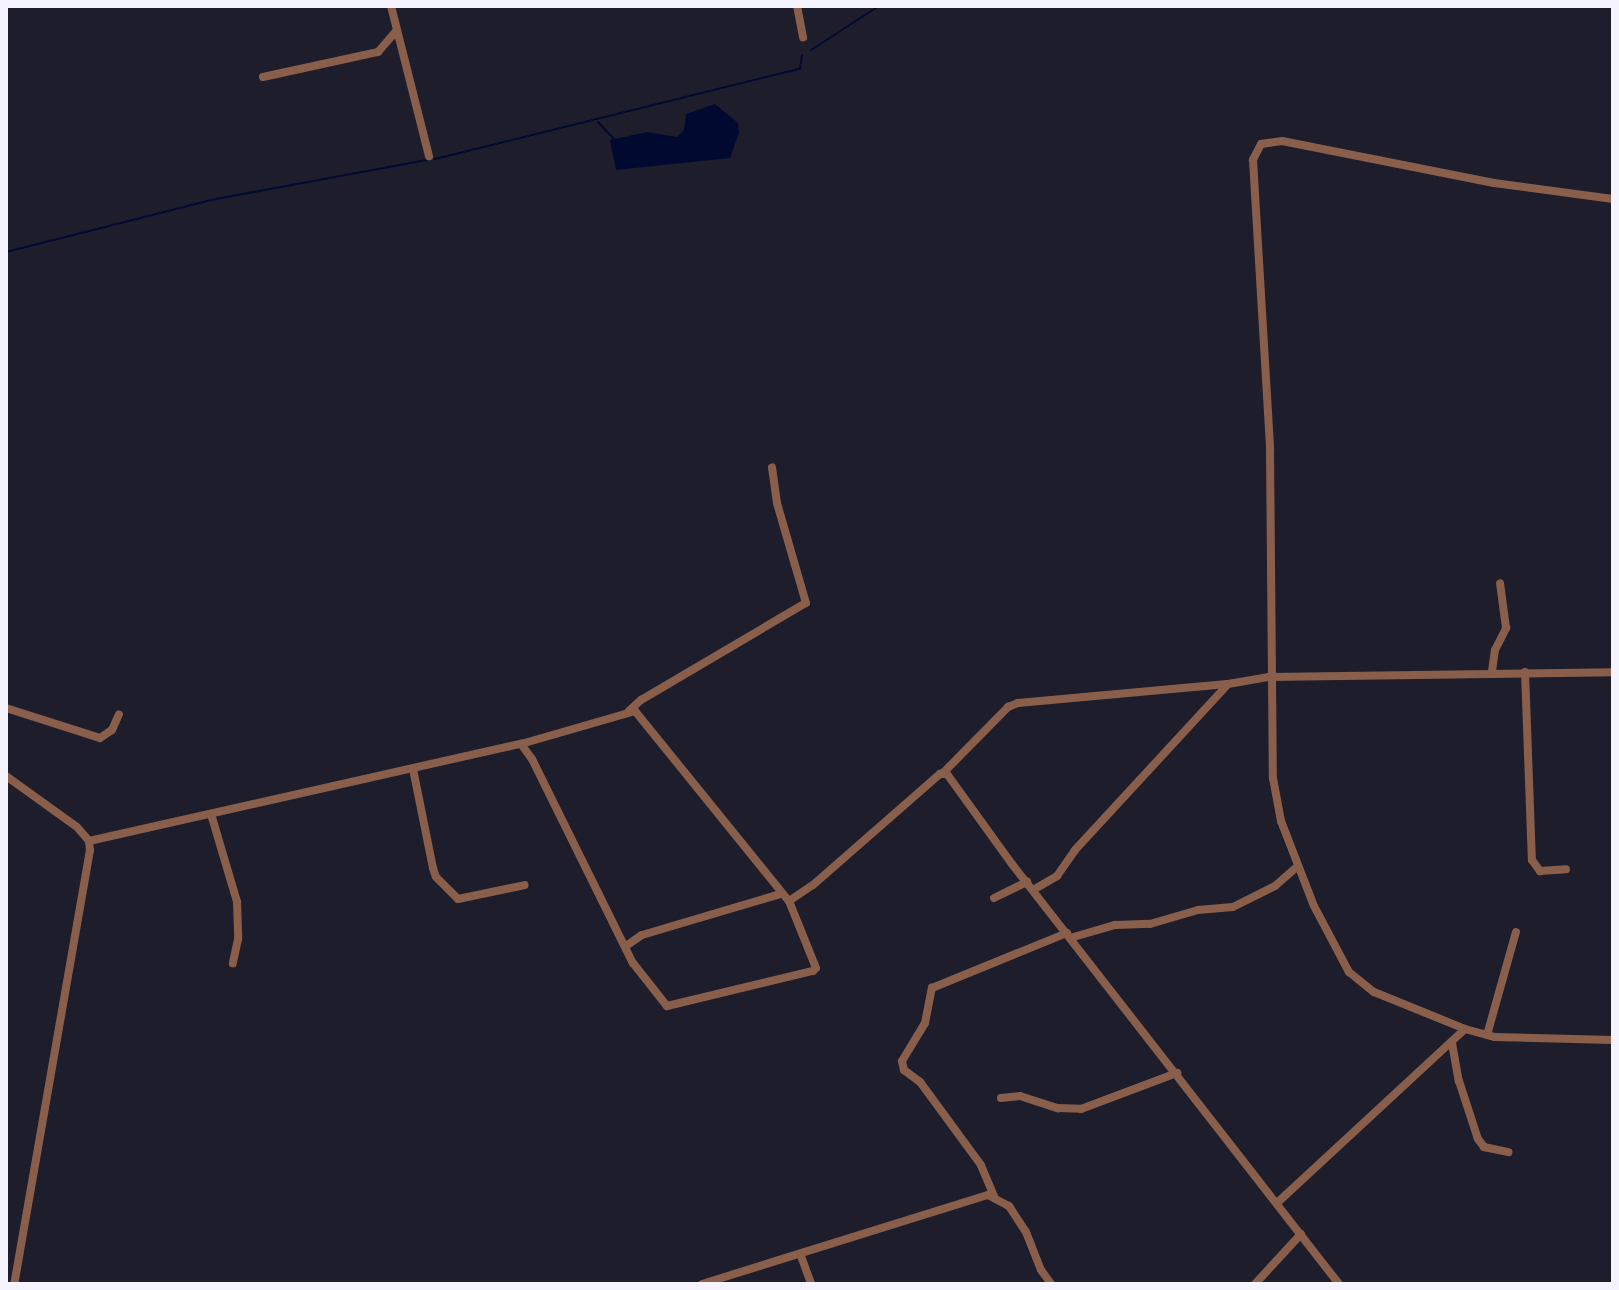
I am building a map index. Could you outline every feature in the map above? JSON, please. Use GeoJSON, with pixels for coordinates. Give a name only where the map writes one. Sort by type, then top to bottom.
{"type":"FeatureCollection","features":[{"type":"Feature","properties":{"kind":"street"},"geometry":{"type":"LineString","coordinates":[[391,6],[429,156]]}},
{"type":"Feature","properties":{"kind":"street"},"geometry":{"type":"LineString","coordinates":[[797,6],[803,37]]}},
{"type":"Feature","properties":{"kind":"street"},"geometry":{"type":"LineString","coordinates":[[263,77],[378,52],[396,31]]}},
{"type":"Feature","properties":{"kind":"street"},"geometry":{"type":"LineString","coordinates":[[1613,199],[1494,183],[1282,141],[1267,142],[1257,147],[1253,160],[1270,450],[1269,677],[1273,778],[1281,821],[1314,906],[1355,978],[1374,992],[1487,1035],[1613,1040]]}},
{"type":"Feature","properties":{"kind":"street"},"geometry":{"type":"LineString","coordinates":[[629,711],[635,703],[806,603],[777,503],[772,467]]}},
{"type":"Feature","properties":{"kind":"street"},"geometry":{"type":"LineString","coordinates":[[1492,671],[1493,656],[1506,628],[1500,583]]}},
{"type":"Feature","properties":{"kind":"street"},"geometry":{"type":"LineString","coordinates":[[789,901],[943,773],[1008,707],[1018,703],[1228,684],[1269,677],[1492,671],[1613,672]]}},
{"type":"Feature","properties":{"kind":"street"},"geometry":{"type":"LineString","coordinates":[[1525,672],[1532,860],[1540,871],[1566,869]]}},
{"type":"Feature","properties":{"kind":"street"},"geometry":{"type":"LineString","coordinates":[[1033,890],[1057,876],[1075,850],[1228,684]]}},
{"type":"Feature","properties":{"kind":"street"},"geometry":{"type":"LineString","coordinates":[[6,708],[95,738],[108,734],[119,714]]}},
{"type":"Feature","properties":{"kind":"street"},"geometry":{"type":"LineString","coordinates":[[89,841],[521,744],[629,711],[638,712],[780,894],[789,901],[816,968],[802,975],[667,1006],[633,963],[532,759],[521,744]]}},
{"type":"Feature","properties":{"kind":"street"},"geometry":{"type":"LineString","coordinates":[[413,769],[436,877],[458,899],[525,885]]}},
{"type":"Feature","properties":{"kind":"street"},"geometry":{"type":"LineString","coordinates":[[943,773],[953,781],[1068,936],[1339,1284]]}},
{"type":"Feature","properties":{"kind":"street"},"geometry":{"type":"LineString","coordinates":[[6,776],[77,827],[89,841],[89,861],[14,1284]]}},
{"type":"Feature","properties":{"kind":"street"},"geometry":{"type":"LineString","coordinates":[[211,814],[237,902],[238,939],[233,963]]}},
{"type":"Feature","properties":{"kind":"street"},"geometry":{"type":"LineString","coordinates":[[1051,1284],[1020,1221],[1009,1206],[994,1196],[981,1165],[920,1082],[904,1070],[902,1061],[925,1023],[932,988],[1068,936],[1115,925],[1150,924],[1198,910],[1233,907],[1275,886],[1298,866]]}},
{"type":"Feature","properties":{"kind":"street"},"geometry":{"type":"LineString","coordinates":[[994,898],[1027,882]]}},
{"type":"Feature","properties":{"kind":"street"},"geometry":{"type":"LineString","coordinates":[[626,946],[642,935],[780,894]]}},
{"type":"Feature","properties":{"kind":"street"},"geometry":{"type":"LineString","coordinates":[[1487,1035],[1516,932]]}},
{"type":"Feature","properties":{"kind":"street"},"geometry":{"type":"LineString","coordinates":[[1277,1203],[1465,1029]]}},
{"type":"Feature","properties":{"kind":"street"},"geometry":{"type":"LineString","coordinates":[[1452,1043],[1459,1081],[1478,1139],[1484,1147],[1508,1152]]}},
{"type":"Feature","properties":{"kind":"street"},"geometry":{"type":"LineString","coordinates":[[1001,1098],[1020,1096],[1058,1108],[1081,1109],[1177,1073]]}},
{"type":"Feature","properties":{"kind":"street"},"geometry":{"type":"LineString","coordinates":[[702,1284],[994,1196]]}},
{"type":"Feature","properties":{"kind":"street"},"geometry":{"type":"LineString","coordinates":[[1255,1284],[1301,1234]]}},
{"type":"Feature","properties":{"kind":"street"},"geometry":{"type":"LineString","coordinates":[[801,1256],[811,1284]]}},
{"type":"Feature","properties":{"kind":"water"},"geometry":{"type":"Polygon","coordinates":[[[715,104],[738,123],[739,133],[730,158],[616,170],[610,140],[647,132],[677,137],[684,130],[686,114],[715,104]]]}},
{"type":"Feature","properties":{"kind":"waterway"},"geometry":{"type":"LineString","coordinates":[[811,50],[879,6]]}},
{"type":"Feature","properties":{"kind":"waterway"},"geometry":{"type":"LineString","coordinates":[[435,159],[800,69],[802,55]]}},
{"type":"Feature","properties":{"kind":"waterway"},"geometry":{"type":"LineString","coordinates":[[598,122],[615,140]]}},
{"type":"Feature","properties":{"kind":"waterway"},"geometry":{"type":"LineString","coordinates":[[6,252],[216,199],[426,160]]}}]}
